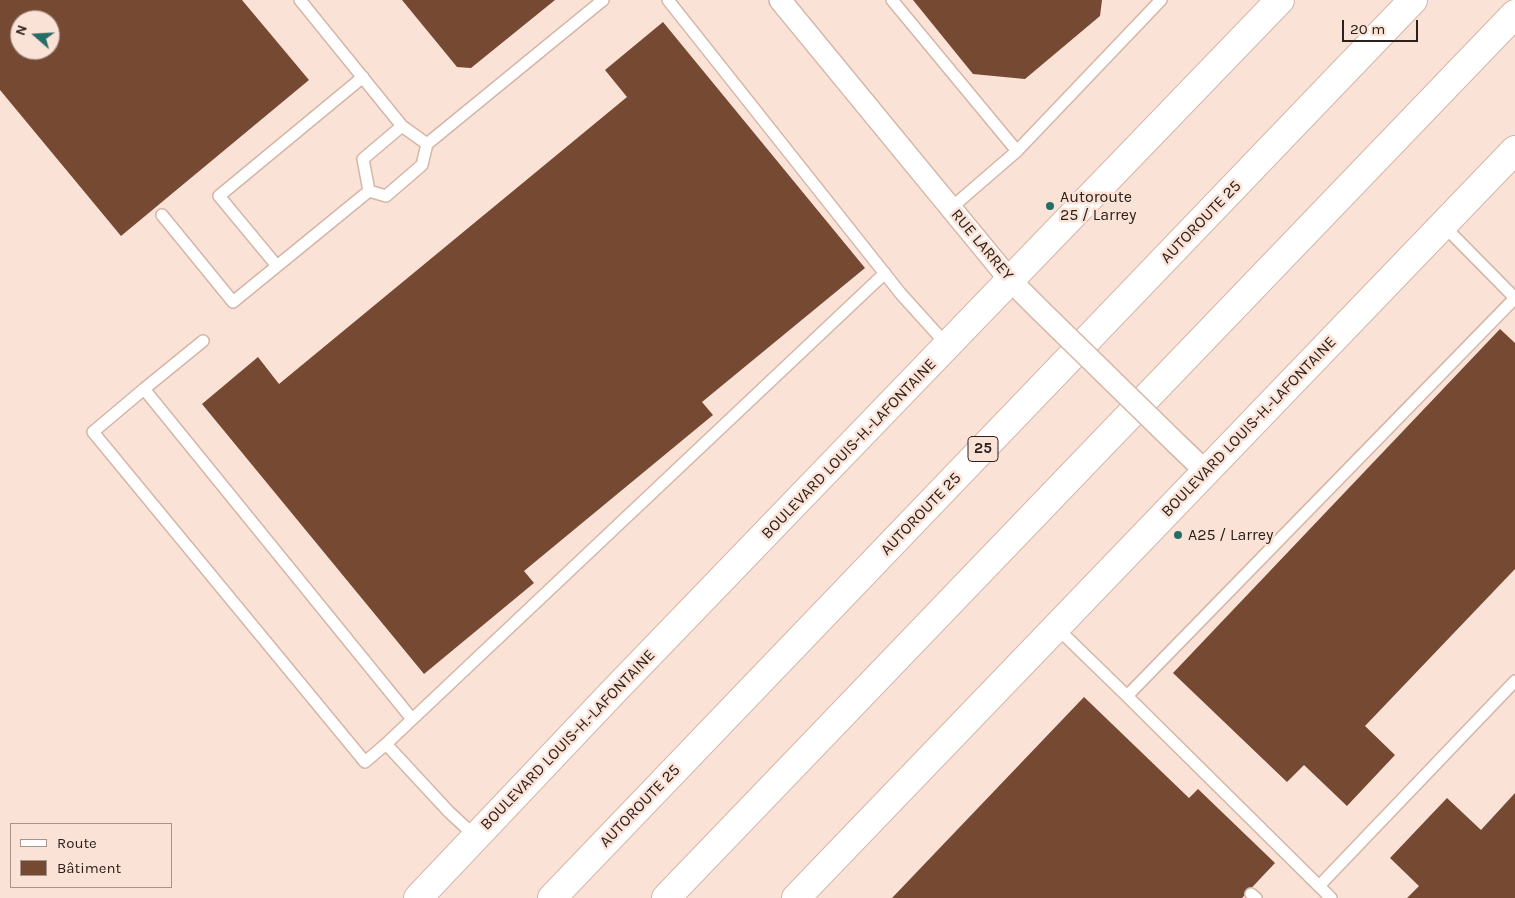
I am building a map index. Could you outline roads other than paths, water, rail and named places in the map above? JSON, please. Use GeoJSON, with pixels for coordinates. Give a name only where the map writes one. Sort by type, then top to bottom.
{"type":"FeatureCollection","features":[{"type":"Feature","properties":{"kind":"main road","name":"BOULEVARD LOUIS-H.-LAFONTAINE"},"geometry":{"type":"LineString","coordinates":[[418,898],[613,692],[1280,0]]}},
{"type":"Feature","properties":{"kind":"main road","name":"AUTOROUTE 25"},"geometry":{"type":"LineString","coordinates":[[552,898],[1413,0]]}},
{"type":"Feature","properties":{"kind":"main road"},"geometry":{"type":"LineString","coordinates":[[666,898],[1515,14]]}},
{"type":"Feature","properties":{"kind":"main road","name":"BOULEVARD LOUIS-H.-LAFONTAINE"},"geometry":{"type":"LineString","coordinates":[[796,898],[1515,150]]}},
{"type":"Feature","properties":{"kind":"street","name":"RUE LARREY"},"geometry":{"type":"LineString","coordinates":[[780,0],[1010,280],[1205,471]]}},
{"type":"Feature","properties":{"kind":"lane"},"geometry":{"type":"LineString","coordinates":[[300,0],[402,126],[427,144]]}},
{"type":"Feature","properties":{"kind":"lane"},"geometry":{"type":"LineString","coordinates":[[369,190],[386,196],[422,165],[427,144],[603,0]]}},
{"type":"Feature","properties":{"kind":"lane"},"geometry":{"type":"LineString","coordinates":[[668,0],[901,294],[948,346]]}},
{"type":"Feature","properties":{"kind":"lane"},"geometry":{"type":"LineString","coordinates":[[892,0],[1016,151]]}},
{"type":"Feature","properties":{"kind":"lane"},"geometry":{"type":"LineString","coordinates":[[951,208],[1016,151],[1161,0]]}},
{"type":"Feature","properties":{"kind":"lane"},"geometry":{"type":"LineString","coordinates":[[277,266],[220,196],[363,77]]}},
{"type":"Feature","properties":{"kind":"lane"},"geometry":{"type":"LineString","coordinates":[[369,190],[363,159],[402,126]]}},
{"type":"Feature","properties":{"kind":"lane"},"geometry":{"type":"LineString","coordinates":[[162,215],[233,302],[369,190]]}},
{"type":"Feature","properties":{"kind":"lane"},"geometry":{"type":"LineString","coordinates":[[1126,696],[1515,298],[1443,225]]}},
{"type":"Feature","properties":{"kind":"lane"},"geometry":{"type":"LineString","coordinates":[[203,341],[93,432],[365,762],[885,273]]}},
{"type":"Feature","properties":{"kind":"lane"},"geometry":{"type":"LineString","coordinates":[[144,389],[412,719]]}},
{"type":"Feature","properties":{"kind":"lane"},"geometry":{"type":"LineString","coordinates":[[1056,628],[1331,898]]}},
{"type":"Feature","properties":{"kind":"lane"},"geometry":{"type":"LineString","coordinates":[[1319,886],[1515,681]]}},
{"type":"Feature","properties":{"kind":"lane"},"geometry":{"type":"LineString","coordinates":[[386,744],[449,812],[476,837]]}},
{"type":"Feature","properties":{"kind":"place","name":"Autoroute 25 / Larrey"},"geometry":{"type":"Point","coordinates":[1050,206]}},
{"type":"Feature","properties":{"kind":"place","name":"A25 / Larrey"},"geometry":{"type":"Point","coordinates":[1178,535]}}]}
